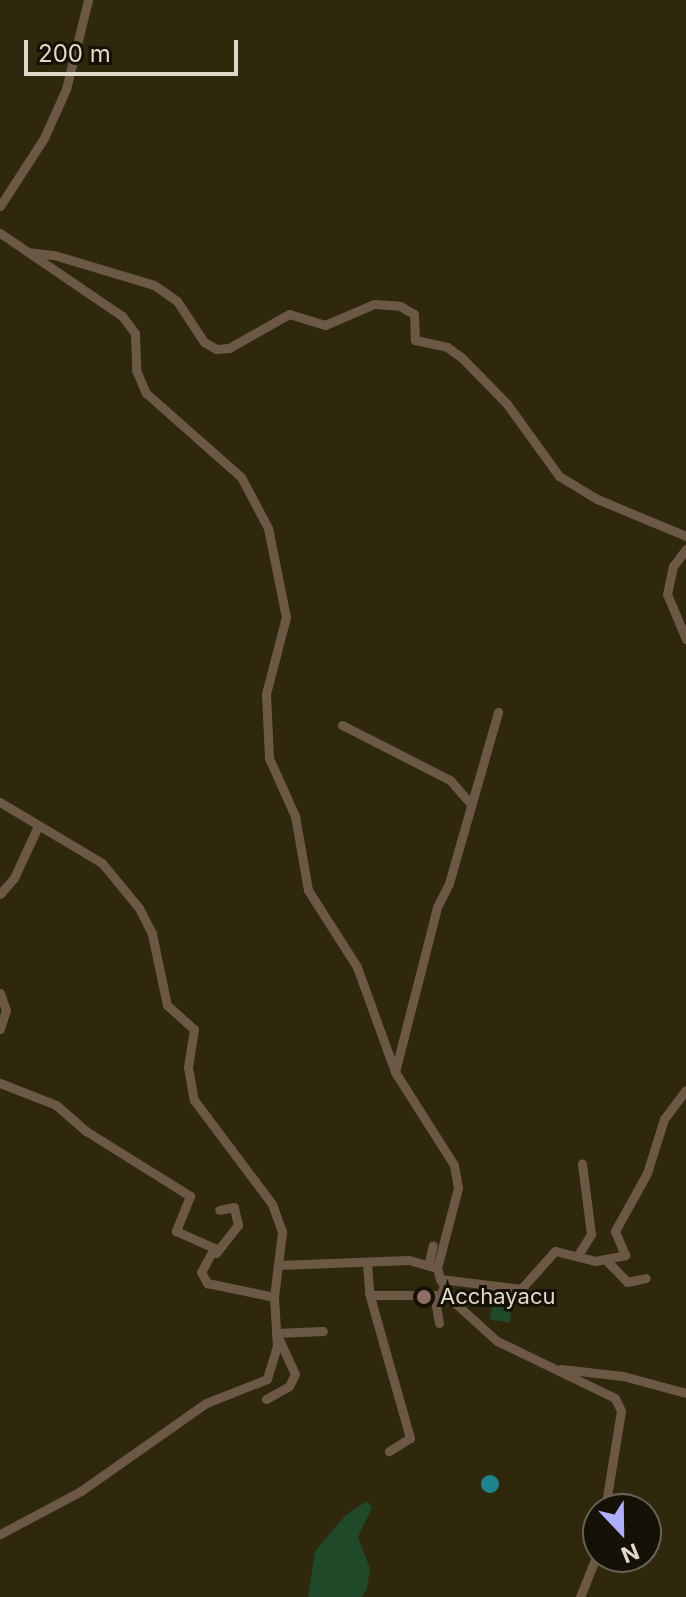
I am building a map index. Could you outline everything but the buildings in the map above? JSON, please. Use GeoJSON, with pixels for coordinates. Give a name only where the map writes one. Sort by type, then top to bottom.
{"type":"FeatureCollection","features":[{"type":"Feature","properties":{"kind":"street"},"geometry":{"type":"LineString","coordinates":[[0,206],[44,138],[66,89],[88,0]]}},
{"type":"Feature","properties":{"kind":"street"},"geometry":{"type":"LineString","coordinates":[[0,233],[122,316],[135,333],[136,370],[146,393],[241,477],[268,528],[286,617],[266,694],[269,758],[295,816],[308,890],[357,967],[395,1072],[454,1165],[458,1188],[433,1265]]}},
{"type":"Feature","properties":{"kind":"street"},"geometry":{"type":"LineString","coordinates":[[28,252],[54,255],[154,285],[177,301],[204,342],[216,349],[229,348],[289,314],[325,325],[374,304],[400,306],[414,314],[415,340],[447,347],[461,357],[507,404],[559,476],[597,499],[686,536]]}},
{"type":"Feature","properties":{"kind":"street"},"geometry":{"type":"LineString","coordinates":[[686,549],[673,566],[667,594],[686,639]]}},
{"type":"Feature","properties":{"kind":"street"},"geometry":{"type":"LineString","coordinates":[[395,1072],[437,907],[449,883],[498,712]]}},
{"type":"Feature","properties":{"kind":"street"},"geometry":{"type":"LineString","coordinates":[[342,725],[450,780],[471,804]]}},
{"type":"Feature","properties":{"kind":"street"},"geometry":{"type":"LineString","coordinates":[[0,802],[102,863],[146,920],[167,1005],[194,1029],[188,1067],[194,1100],[272,1204],[282,1232],[274,1297],[276,1357],[267,1379],[206,1403],[81,1491],[0,1534]]}},
{"type":"Feature","properties":{"kind":"street"},"geometry":{"type":"LineString","coordinates":[[0,894],[14,878],[38,826]]}},
{"type":"Feature","properties":{"kind":"street"},"geometry":{"type":"LineString","coordinates":[[0,993],[6,1010],[0,1029]]}},
{"type":"Feature","properties":{"kind":"street"},"geometry":{"type":"LineString","coordinates":[[0,1083],[56,1105],[86,1131],[184,1191],[191,1203],[176,1231],[205,1242],[216,1253]]}},
{"type":"Feature","properties":{"kind":"street"},"geometry":{"type":"LineString","coordinates":[[372,1295],[441,1287],[521,1289],[555,1251],[607,1261],[625,1255],[615,1231],[647,1173],[664,1119],[686,1090]]}},
{"type":"Feature","properties":{"kind":"street"},"geometry":{"type":"LineString","coordinates":[[578,1255],[591,1234],[582,1164]]}},
{"type":"Feature","properties":{"kind":"street"},"geometry":{"type":"LineString","coordinates":[[219,1210],[230,1206],[239,1214],[232,1236],[201,1272],[207,1283],[274,1297]]}},
{"type":"Feature","properties":{"kind":"street"},"geometry":{"type":"LineString","coordinates":[[433,1245],[433,1265],[441,1287],[439,1323]]}},
{"type":"Feature","properties":{"kind":"street"},"geometry":{"type":"LineString","coordinates":[[607,1261],[627,1282],[646,1278]]}},
{"type":"Feature","properties":{"kind":"street"},"geometry":{"type":"LineString","coordinates":[[278,1265],[367,1262],[433,1265]]}},
{"type":"Feature","properties":{"kind":"street"},"geometry":{"type":"LineString","coordinates":[[367,1262],[369,1293],[410,1438],[389,1451]]}},
{"type":"Feature","properties":{"kind":"street"},"geometry":{"type":"LineString","coordinates":[[441,1287],[497,1341],[603,1388],[621,1411],[608,1493]]}},
{"type":"Feature","properties":{"kind":"street"},"geometry":{"type":"LineString","coordinates":[[276,1333],[323,1331]]}},
{"type":"Feature","properties":{"kind":"street"},"geometry":{"type":"LineString","coordinates":[[266,1399],[289,1386],[295,1374],[276,1333]]}},
{"type":"Feature","properties":{"kind":"street"},"geometry":{"type":"LineString","coordinates":[[557,1369],[623,1376],[686,1393]]}},
{"type":"Feature","properties":{"kind":"street"},"geometry":{"type":"LineString","coordinates":[[580,1597],[590,1573]]}},
{"type":"Feature","properties":{"kind":"green space"},"geometry":{"type":"Polygon","coordinates":[[[495,1288],[515,1291],[510,1323],[490,1320],[495,1288]]]}},
{"type":"Feature","properties":{"kind":"green space"},"geometry":{"type":"Polygon","coordinates":[[[367,1501],[372,1508],[358,1537],[370,1569],[367,1589],[361,1597],[308,1597],[315,1551],[346,1515],[367,1501]]]}},
{"type":"Feature","properties":{"kind":"water"},"geometry":{"type":"Polygon","coordinates":[[[486,1475],[494,1475],[499,1484],[497,1491],[486,1493],[481,1488],[481,1480],[486,1475]]]}},
{"type":"Feature","properties":{"kind":"place","name":"Acchayacu"},"geometry":{"type":"Point","coordinates":[424,1297]}}]}
